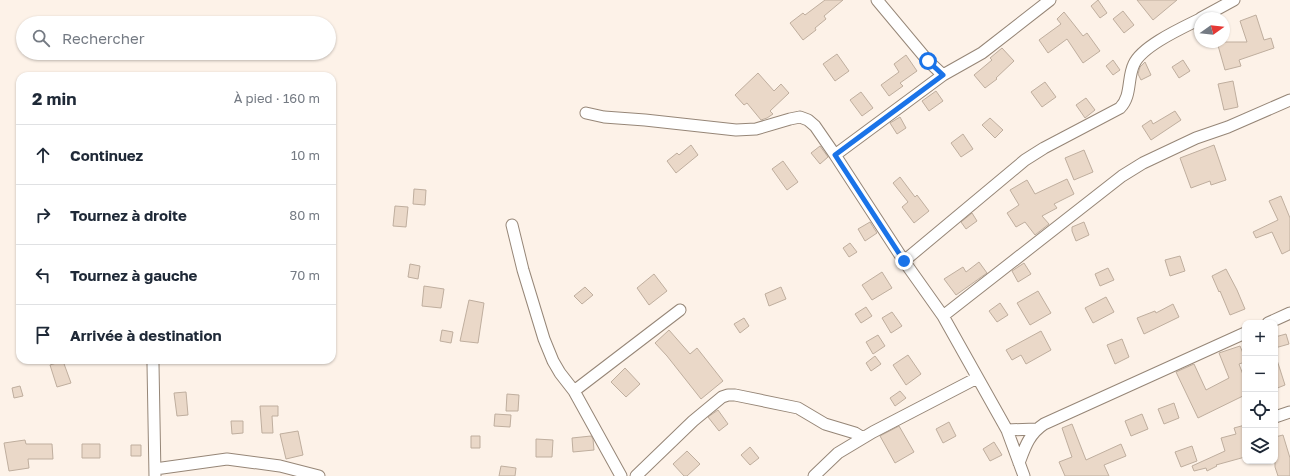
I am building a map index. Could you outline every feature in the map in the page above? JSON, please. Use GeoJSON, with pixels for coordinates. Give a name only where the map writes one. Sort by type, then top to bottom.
{"type":"FeatureCollection","features":[{"type":"Feature","properties":{"kind":"street"},"geometry":{"type":"LineString","coordinates":[[877,0],[928,61],[943,75]]}},
{"type":"Feature","properties":{"kind":"street"},"geometry":{"type":"LineString","coordinates":[[835,155],[943,75],[982,53],[1050,0]]}},
{"type":"Feature","properties":{"kind":"street"},"geometry":{"type":"LineString","coordinates":[[1212,12],[1234,0]]}},
{"type":"Feature","properties":{"kind":"street"},"geometry":{"type":"LineString","coordinates":[[904,261],[1025,160],[1044,148],[1120,108],[1125,103],[1129,79],[1134,63],[1144,51],[1194,22]]}},
{"type":"Feature","properties":{"kind":"street"},"geometry":{"type":"LineString","coordinates":[[943,316],[1122,176],[1143,163],[1196,138],[1228,127],[1290,100]]}},
{"type":"Feature","properties":{"kind":"street"},"geometry":{"type":"LineString","coordinates":[[586,113],[604,117],[736,130],[756,129],[790,118],[800,117],[808,120],[815,126],[835,155],[904,261],[943,316],[1007,430],[1024,476]]}},
{"type":"Feature","properties":{"kind":"street"},"geometry":{"type":"LineString","coordinates":[[512,225],[521,265],[544,339],[553,361],[574,391],[621,476]]}},
{"type":"Feature","properties":{"kind":"street"},"geometry":{"type":"LineString","coordinates":[[574,391],[680,310]]}},
{"type":"Feature","properties":{"kind":"street"},"geometry":{"type":"LineString","coordinates":[[1275,320],[1290,313]]}},
{"type":"Feature","properties":{"kind":"street"},"geometry":{"type":"LineString","coordinates":[[1019,462],[1027,441],[1036,429],[1044,424],[1242,334]]}},
{"type":"Feature","properties":{"kind":"street"},"geometry":{"type":"LineString","coordinates":[[152,364],[155,472],[214,460],[237,459],[280,466],[319,476]]}},
{"type":"Feature","properties":{"kind":"street"},"geometry":{"type":"LineString","coordinates":[[814,476],[838,453],[863,438],[977,378]]}},
{"type":"Feature","properties":{"kind":"street"},"geometry":{"type":"LineString","coordinates":[[636,476],[693,421],[722,397],[728,395],[736,395],[798,408],[825,424],[863,438]]}},
{"type":"Feature","properties":{"kind":"street"},"geometry":{"type":"LineString","coordinates":[[1278,416],[1290,412]]}},
{"type":"Feature","properties":{"kind":"street"},"geometry":{"type":"LineString","coordinates":[[1007,430],[1036,429]]}},
{"type":"Feature","properties":{"kind":"building"},"geometry":{"type":"Polygon","coordinates":[[[825,0],[843,0],[824,16],[826,19],[815,28],[816,30],[803,40],[790,23],[803,13],[805,15],[825,0]]]}},
{"type":"Feature","properties":{"kind":"building"},"geometry":{"type":"Polygon","coordinates":[[[1098,0],[1107,13],[1100,18],[1091,6],[1098,0]]]}},
{"type":"Feature","properties":{"kind":"building"},"geometry":{"type":"Polygon","coordinates":[[[1137,0],[1177,0],[1153,20],[1137,0]]]}},
{"type":"Feature","properties":{"kind":"building"},"geometry":{"type":"Polygon","coordinates":[[[1123,11],[1134,25],[1124,33],[1113,19],[1123,11]]]}},
{"type":"Feature","properties":{"kind":"building"},"geometry":{"type":"Polygon","coordinates":[[[1064,12],[1083,36],[1087,33],[1100,51],[1083,63],[1067,39],[1048,53],[1039,40],[1061,24],[1057,19],[1064,12]]]}},
{"type":"Feature","properties":{"kind":"building"},"geometry":{"type":"Polygon","coordinates":[[[1256,15],[1264,40],[1271,38],[1274,48],[1239,60],[1241,66],[1225,70],[1219,48],[1230,48],[1230,42],[1247,42],[1240,21],[1256,15]]]}},
{"type":"Feature","properties":{"kind":"building"},"geometry":{"type":"Polygon","coordinates":[[[1002,48],[1014,61],[996,78],[997,79],[985,88],[974,75],[992,60],[990,58],[1002,48]]]}},
{"type":"Feature","properties":{"kind":"building"},"geometry":{"type":"Polygon","coordinates":[[[837,54],[849,71],[835,81],[823,64],[837,54]]]}},
{"type":"Feature","properties":{"kind":"building"},"geometry":{"type":"Polygon","coordinates":[[[906,55],[917,71],[900,83],[903,86],[889,96],[881,85],[899,72],[894,64],[906,55]]]}},
{"type":"Feature","properties":{"kind":"building"},"geometry":{"type":"Polygon","coordinates":[[[1113,60],[1120,70],[1113,75],[1106,66],[1113,60]]]}},
{"type":"Feature","properties":{"kind":"building"},"geometry":{"type":"Polygon","coordinates":[[[1183,60],[1190,71],[1179,78],[1172,67],[1183,60]]]}},
{"type":"Feature","properties":{"kind":"building"},"geometry":{"type":"Polygon","coordinates":[[[1145,62],[1151,75],[1141,80],[1138,74],[1140,67],[1145,62]]]}},
{"type":"Feature","properties":{"kind":"building"},"geometry":{"type":"Polygon","coordinates":[[[758,73],[774,91],[781,84],[789,93],[770,111],[773,114],[761,120],[747,103],[744,105],[735,95],[758,73]]]}},
{"type":"Feature","properties":{"kind":"building"},"geometry":{"type":"Polygon","coordinates":[[[1233,81],[1238,107],[1224,110],[1218,84],[1233,81]]]}},
{"type":"Feature","properties":{"kind":"building"},"geometry":{"type":"Polygon","coordinates":[[[1045,82],[1056,97],[1042,107],[1031,92],[1045,82]]]}},
{"type":"Feature","properties":{"kind":"building"},"geometry":{"type":"Polygon","coordinates":[[[936,91],[943,101],[929,111],[922,101],[936,91]]]}},
{"type":"Feature","properties":{"kind":"building"},"geometry":{"type":"Polygon","coordinates":[[[861,92],[873,108],[862,116],[850,100],[861,92]]]}},
{"type":"Feature","properties":{"kind":"building"},"geometry":{"type":"Polygon","coordinates":[[[1086,98],[1095,110],[1085,118],[1076,105],[1086,98]]]}},
{"type":"Feature","properties":{"kind":"building"},"geometry":{"type":"Polygon","coordinates":[[[1175,111],[1181,120],[1151,140],[1142,126],[1151,120],[1153,124],[1175,111]]]}},
{"type":"Feature","properties":{"kind":"building"},"geometry":{"type":"Polygon","coordinates":[[[900,117],[906,128],[897,134],[890,123],[900,117]]]}},
{"type":"Feature","properties":{"kind":"building"},"geometry":{"type":"Polygon","coordinates":[[[990,118],[1003,130],[995,138],[982,125],[990,118]]]}},
{"type":"Feature","properties":{"kind":"building"},"geometry":{"type":"Polygon","coordinates":[[[963,134],[973,149],[961,157],[951,143],[963,134]]]}},
{"type":"Feature","properties":{"kind":"building"},"geometry":{"type":"Polygon","coordinates":[[[691,145],[698,155],[676,173],[667,161],[677,153],[679,155],[691,145]]]}},
{"type":"Feature","properties":{"kind":"building"},"geometry":{"type":"Polygon","coordinates":[[[1214,145],[1226,180],[1211,185],[1210,181],[1191,188],[1180,158],[1214,145]]]}},
{"type":"Feature","properties":{"kind":"building"},"geometry":{"type":"Polygon","coordinates":[[[820,146],[828,157],[820,164],[811,153],[820,146]]]}},
{"type":"Feature","properties":{"kind":"building"},"geometry":{"type":"Polygon","coordinates":[[[1084,150],[1093,172],[1074,180],[1065,158],[1084,150]]]}},
{"type":"Feature","properties":{"kind":"building"},"geometry":{"type":"Polygon","coordinates":[[[783,161],[798,182],[787,190],[772,169],[783,161]]]}},
{"type":"Feature","properties":{"kind":"building"},"geometry":{"type":"Polygon","coordinates":[[[900,177],[915,197],[917,195],[929,211],[914,223],[902,207],[908,202],[893,183],[900,177]]]}},
{"type":"Feature","properties":{"kind":"building"},"geometry":{"type":"Polygon","coordinates":[[[1067,179],[1074,194],[1054,204],[1057,208],[1042,216],[1049,224],[1035,235],[1025,222],[1016,227],[1007,213],[1019,205],[1010,190],[1027,180],[1035,194],[1067,179]]]}},
{"type":"Feature","properties":{"kind":"building"},"geometry":{"type":"Polygon","coordinates":[[[414,189],[426,190],[425,205],[413,204],[414,189]]]}},
{"type":"Feature","properties":{"kind":"building"},"geometry":{"type":"Polygon","coordinates":[[[1281,196],[1290,218],[1290,250],[1282,254],[1272,232],[1256,238],[1253,232],[1278,220],[1269,201],[1281,196]]]}},
{"type":"Feature","properties":{"kind":"building"},"geometry":{"type":"Polygon","coordinates":[[[395,206],[408,207],[406,227],[393,226],[395,206]]]}},
{"type":"Feature","properties":{"kind":"building"},"geometry":{"type":"Polygon","coordinates":[[[972,213],[977,221],[966,229],[961,222],[972,213]]]}},
{"type":"Feature","properties":{"kind":"building"},"geometry":{"type":"Polygon","coordinates":[[[870,222],[877,233],[865,241],[858,229],[870,222]]]}},
{"type":"Feature","properties":{"kind":"building"},"geometry":{"type":"Polygon","coordinates":[[[1084,222],[1089,235],[1076,241],[1072,227],[1084,222]]]}},
{"type":"Feature","properties":{"kind":"building"},"geometry":{"type":"Polygon","coordinates":[[[850,243],[857,252],[849,257],[843,248],[850,243]]]}},
{"type":"Feature","properties":{"kind":"building"},"geometry":{"type":"Polygon","coordinates":[[[1180,256],[1185,271],[1170,276],[1165,260],[1180,256]]]}},
{"type":"Feature","properties":{"kind":"building"},"geometry":{"type":"Polygon","coordinates":[[[979,262],[987,273],[956,295],[944,279],[963,267],[966,272],[979,262]]]}},
{"type":"Feature","properties":{"kind":"building"},"geometry":{"type":"Polygon","coordinates":[[[1024,263],[1031,274],[1018,282],[1012,271],[1024,263]]]}},
{"type":"Feature","properties":{"kind":"building"},"geometry":{"type":"Polygon","coordinates":[[[410,264],[420,266],[418,279],[408,277],[410,264]]]}},
{"type":"Feature","properties":{"kind":"building"},"geometry":{"type":"Polygon","coordinates":[[[1108,268],[1114,280],[1100,286],[1095,274],[1108,268]]]}},
{"type":"Feature","properties":{"kind":"building"},"geometry":{"type":"Polygon","coordinates":[[[1226,269],[1245,309],[1230,315],[1212,276],[1226,269]]]}},
{"type":"Feature","properties":{"kind":"building"},"geometry":{"type":"Polygon","coordinates":[[[882,272],[892,288],[872,300],[862,285],[882,272]]]}},
{"type":"Feature","properties":{"kind":"building"},"geometry":{"type":"Polygon","coordinates":[[[654,274],[667,291],[649,305],[637,288],[654,274]]]}},
{"type":"Feature","properties":{"kind":"building"},"geometry":{"type":"Polygon","coordinates":[[[424,286],[444,289],[441,308],[422,306],[424,286]]]}},
{"type":"Feature","properties":{"kind":"building"},"geometry":{"type":"Polygon","coordinates":[[[585,287],[593,295],[582,304],[574,296],[585,287]]]}},
{"type":"Feature","properties":{"kind":"building"},"geometry":{"type":"Polygon","coordinates":[[[781,287],[786,299],[769,306],[765,294],[781,287]]]}},
{"type":"Feature","properties":{"kind":"building"},"geometry":{"type":"Polygon","coordinates":[[[1038,291],[1051,313],[1030,325],[1017,303],[1038,291]]]}},
{"type":"Feature","properties":{"kind":"building"},"geometry":{"type":"Polygon","coordinates":[[[1106,297],[1114,312],[1093,323],[1085,308],[1106,297]]]}},
{"type":"Feature","properties":{"kind":"building"},"geometry":{"type":"Polygon","coordinates":[[[469,300],[484,303],[478,343],[460,341],[469,300]]]}},
{"type":"Feature","properties":{"kind":"building"},"geometry":{"type":"Polygon","coordinates":[[[1000,303],[1008,315],[997,322],[989,311],[1000,303]]]}},
{"type":"Feature","properties":{"kind":"building"},"geometry":{"type":"Polygon","coordinates":[[[1173,304],[1179,317],[1144,334],[1137,318],[1155,311],[1156,313],[1173,304]]]}},
{"type":"Feature","properties":{"kind":"building"},"geometry":{"type":"Polygon","coordinates":[[[866,307],[872,316],[861,323],[855,314],[866,307]]]}},
{"type":"Feature","properties":{"kind":"building"},"geometry":{"type":"Polygon","coordinates":[[[892,312],[902,326],[891,333],[882,318],[892,312]]]}},
{"type":"Feature","properties":{"kind":"building"},"geometry":{"type":"Polygon","coordinates":[[[744,318],[749,326],[740,333],[734,324],[744,318]]]}},
{"type":"Feature","properties":{"kind":"building"},"geometry":{"type":"Polygon","coordinates":[[[442,330],[453,332],[451,343],[440,341],[442,330]]]}},
{"type":"Feature","properties":{"kind":"building"},"geometry":{"type":"Polygon","coordinates":[[[669,330],[690,354],[697,348],[723,381],[701,399],[655,343],[669,330]]]}},
{"type":"Feature","properties":{"kind":"building"},"geometry":{"type":"Polygon","coordinates":[[[1041,331],[1051,350],[1026,364],[1021,355],[1012,360],[1006,350],[1041,331]]]}},
{"type":"Feature","properties":{"kind":"building"},"geometry":{"type":"Polygon","coordinates":[[[1286,334],[1289,344],[1278,347],[1278,336],[1286,334]]]}},
{"type":"Feature","properties":{"kind":"building"},"geometry":{"type":"Polygon","coordinates":[[[878,335],[885,346],[873,354],[866,342],[878,335]]]}},
{"type":"Feature","properties":{"kind":"building"},"geometry":{"type":"Polygon","coordinates":[[[1122,339],[1129,357],[1115,364],[1107,345],[1122,339]]]}},
{"type":"Feature","properties":{"kind":"building"},"geometry":{"type":"Polygon","coordinates":[[[1240,346],[1242,351],[1242,363],[1239,364],[1242,372],[1242,396],[1198,418],[1176,372],[1194,364],[1206,390],[1229,378],[1219,353],[1240,346]]]}},
{"type":"Feature","properties":{"kind":"building"},"geometry":{"type":"Polygon","coordinates":[[[908,355],[921,374],[906,385],[893,365],[908,355]]]}},
{"type":"Feature","properties":{"kind":"building"},"geometry":{"type":"Polygon","coordinates":[[[875,356],[881,364],[871,371],[866,363],[875,356]]]}},
{"type":"Feature","properties":{"kind":"building"},"geometry":{"type":"Polygon","coordinates":[[[1278,363],[1285,385],[1278,388],[1278,363]]]}},
{"type":"Feature","properties":{"kind":"building"},"geometry":{"type":"Polygon","coordinates":[[[64,364],[71,383],[57,387],[50,365],[64,364]]]}},
{"type":"Feature","properties":{"kind":"building"},"geometry":{"type":"Polygon","coordinates":[[[625,368],[640,384],[626,397],[611,382],[625,368]]]}},
{"type":"Feature","properties":{"kind":"building"},"geometry":{"type":"Polygon","coordinates":[[[20,386],[23,396],[14,398],[12,388],[20,386]]]}},
{"type":"Feature","properties":{"kind":"building"},"geometry":{"type":"Polygon","coordinates":[[[900,391],[906,398],[895,406],[890,398],[900,391]]]}},
{"type":"Feature","properties":{"kind":"building"},"geometry":{"type":"Polygon","coordinates":[[[186,392],[188,415],[177,416],[174,393],[186,392]]]}},
{"type":"Feature","properties":{"kind":"building"},"geometry":{"type":"Polygon","coordinates":[[[507,394],[519,395],[518,411],[506,411],[507,394]]]}},
{"type":"Feature","properties":{"kind":"building"},"geometry":{"type":"Polygon","coordinates":[[[1174,403],[1179,418],[1164,424],[1158,409],[1174,403]]]}},
{"type":"Feature","properties":{"kind":"building"},"geometry":{"type":"Polygon","coordinates":[[[260,406],[278,406],[278,416],[272,416],[273,433],[262,433],[260,406]]]}},
{"type":"Feature","properties":{"kind":"building"},"geometry":{"type":"Polygon","coordinates":[[[718,410],[728,424],[719,431],[708,417],[718,410]]]}},
{"type":"Feature","properties":{"kind":"building"},"geometry":{"type":"Polygon","coordinates":[[[495,414],[511,415],[510,427],[494,426],[495,414]]]}},
{"type":"Feature","properties":{"kind":"building"},"geometry":{"type":"Polygon","coordinates":[[[1142,414],[1148,429],[1131,436],[1125,421],[1142,414]]]}},
{"type":"Feature","properties":{"kind":"building"},"geometry":{"type":"Polygon","coordinates":[[[231,421],[243,421],[243,433],[232,434],[231,421]]]}},
{"type":"Feature","properties":{"kind":"building"},"geometry":{"type":"Polygon","coordinates":[[[949,422],[956,436],[943,443],[936,429],[949,422]]]}},
{"type":"Feature","properties":{"kind":"building"},"geometry":{"type":"Polygon","coordinates":[[[1072,424],[1086,460],[1121,444],[1126,456],[1104,465],[1109,476],[1065,476],[1059,462],[1072,457],[1062,428],[1072,424]]]}},
{"type":"Feature","properties":{"kind":"building"},"geometry":{"type":"Polygon","coordinates":[[[899,426],[914,452],[895,463],[880,436],[899,426]]]}},
{"type":"Feature","properties":{"kind":"building"},"geometry":{"type":"Polygon","coordinates":[[[1242,426],[1242,458],[1216,465],[1217,466],[1207,471],[1206,468],[1194,471],[1192,466],[1225,451],[1221,438],[1236,434],[1234,428],[1242,426]]]}},
{"type":"Feature","properties":{"kind":"building"},"geometry":{"type":"Polygon","coordinates":[[[298,431],[303,455],[286,459],[280,434],[298,431]]]}},
{"type":"Feature","properties":{"kind":"building"},"geometry":{"type":"Polygon","coordinates":[[[1283,435],[1290,458],[1290,476],[1278,476],[1275,467],[1275,464],[1278,464],[1278,436],[1283,435]]]}},
{"type":"Feature","properties":{"kind":"building"},"geometry":{"type":"Polygon","coordinates":[[[471,436],[480,436],[480,448],[471,448],[471,436]]]}},
{"type":"Feature","properties":{"kind":"building"},"geometry":{"type":"Polygon","coordinates":[[[591,436],[593,439],[594,450],[573,452],[572,438],[591,436]]]}},
{"type":"Feature","properties":{"kind":"building"},"geometry":{"type":"Polygon","coordinates":[[[536,439],[553,440],[552,457],[536,457],[536,439]]]}},
{"type":"Feature","properties":{"kind":"building"},"geometry":{"type":"Polygon","coordinates":[[[25,440],[26,444],[52,444],[53,459],[28,459],[29,468],[9,471],[4,443],[25,440]]]}},
{"type":"Feature","properties":{"kind":"building"},"geometry":{"type":"Polygon","coordinates":[[[994,442],[1002,455],[990,461],[983,449],[994,442]]]}},
{"type":"Feature","properties":{"kind":"building"},"geometry":{"type":"Polygon","coordinates":[[[82,444],[100,444],[100,458],[82,458],[82,444]]]}},
{"type":"Feature","properties":{"kind":"building"},"geometry":{"type":"Polygon","coordinates":[[[131,445],[141,445],[141,456],[131,456],[131,445]]]}},
{"type":"Feature","properties":{"kind":"building"},"geometry":{"type":"Polygon","coordinates":[[[1192,446],[1197,461],[1181,467],[1175,452],[1192,446]]]}},
{"type":"Feature","properties":{"kind":"building"},"geometry":{"type":"Polygon","coordinates":[[[750,447],[759,458],[750,465],[741,455],[750,447]]]}},
{"type":"Feature","properties":{"kind":"building"},"geometry":{"type":"Polygon","coordinates":[[[687,451],[700,464],[687,476],[684,476],[673,464],[687,451]]]}},
{"type":"Feature","properties":{"kind":"building"},"geometry":{"type":"Polygon","coordinates":[[[501,466],[516,468],[515,476],[499,476],[501,466]]]}},
{"type":"Feature","properties":{"kind":"route"},"geometry":{"type":"LineString","coordinates":[[904,261],[835,155],[943,75],[928,61]]}}]}
